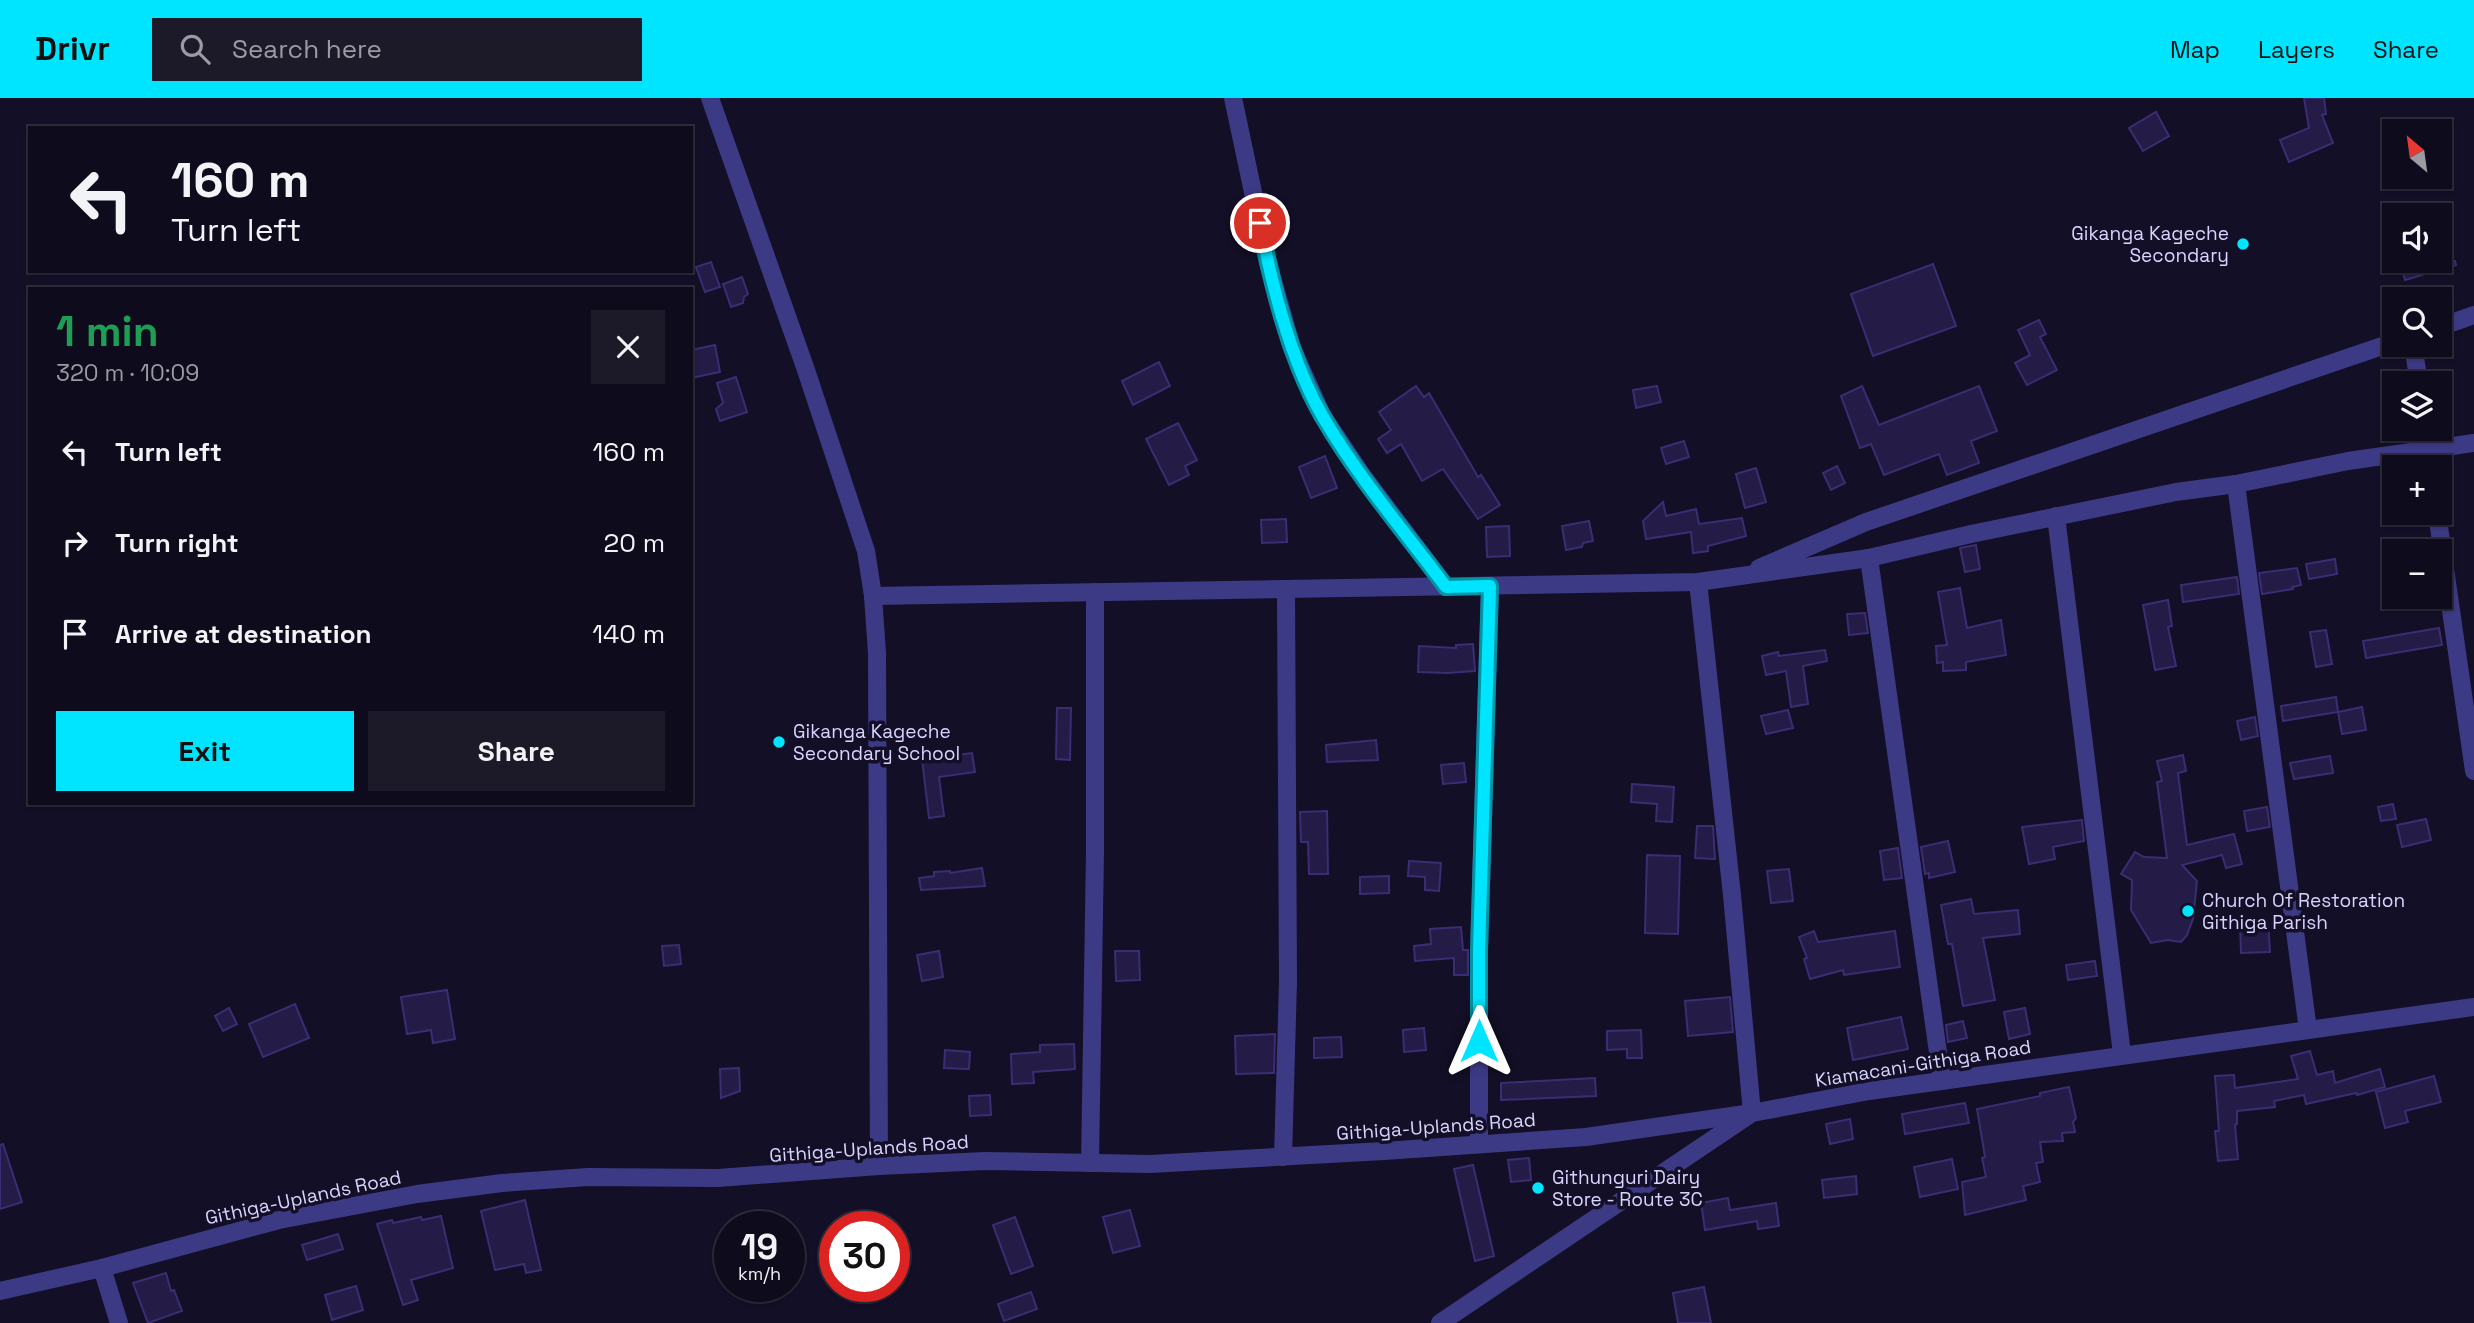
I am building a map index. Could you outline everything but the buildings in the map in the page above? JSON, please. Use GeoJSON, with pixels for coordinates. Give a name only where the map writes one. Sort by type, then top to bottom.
{"type":"FeatureCollection","features":[{"type":"Feature","properties":{"kind":"street"},"geometry":{"type":"LineString","coordinates":[[710,98],[862,538],[873,596],[877,653],[879,1166]]}},
{"type":"Feature","properties":{"kind":"street"},"geometry":{"type":"LineString","coordinates":[[1233,98],[1268,263],[1292,348],[1322,415],[1362,475],[1446,587]]}},
{"type":"Feature","properties":{"kind":"street"},"geometry":{"type":"LineString","coordinates":[[2452,323],[2474,315]]}},
{"type":"Feature","properties":{"kind":"street"},"geometry":{"type":"LineString","coordinates":[[1743,575],[1866,522],[2382,346]]}},
{"type":"Feature","properties":{"kind":"street"},"geometry":{"type":"LineString","coordinates":[[2427,441],[2429,455]]}},
{"type":"Feature","properties":{"kind":"street"},"geometry":{"type":"LineString","coordinates":[[873,596],[1698,582],[1869,558],[2176,492],[2236,484],[2348,461],[2474,443]]}},
{"type":"Feature","properties":{"kind":"street"},"geometry":{"type":"LineString","coordinates":[[2236,484],[2308,1030]]}},
{"type":"Feature","properties":{"kind":"street"},"geometry":{"type":"LineString","coordinates":[[2056,516],[2122,1055]]}},
{"type":"Feature","properties":{"kind":"street"},"geometry":{"type":"LineString","coordinates":[[2439,525],[2474,771]]}},
{"type":"Feature","properties":{"kind":"street"},"geometry":{"type":"LineString","coordinates":[[1869,558],[1942,1081]]}},
{"type":"Feature","properties":{"kind":"street"},"geometry":{"type":"LineString","coordinates":[[1698,582],[1732,895],[1752,1114]]}},
{"type":"Feature","properties":{"kind":"street"},"geometry":{"type":"LineString","coordinates":[[1479,1144],[1479,951],[1490,586]]}},
{"type":"Feature","properties":{"kind":"street"},"geometry":{"type":"LineString","coordinates":[[1283,1157],[1288,982],[1286,589]]}},
{"type":"Feature","properties":{"kind":"street"},"geometry":{"type":"LineString","coordinates":[[1090,1163],[1095,852],[1095,592]]}},
{"type":"Feature","properties":{"kind":"street","name":"Kiamacani-Githiga Road"},"geometry":{"type":"LineString","coordinates":[[1440,1323],[1752,1114],[1869,1091],[2474,1007]]}},
{"type":"Feature","properties":{"kind":"street","name":"Githiga-Uplands Road"},"geometry":{"type":"LineString","coordinates":[[0,1292],[102,1268],[279,1220],[417,1194],[502,1183],[588,1177],[718,1178],[985,1161],[1150,1164],[1283,1157],[1586,1137],[1752,1114]]}},
{"type":"Feature","properties":{"kind":"street"},"geometry":{"type":"LineString","coordinates":[[102,1268],[119,1323]]}},
{"type":"Feature","properties":{"kind":"place","name":"Gikanga Kageche Secondary"},"geometry":{"type":"Point","coordinates":[2243,244]}},
{"type":"Feature","properties":{"kind":"place","name":"Gikanga Kageche Secondary School"},"geometry":{"type":"Point","coordinates":[779,742]}},
{"type":"Feature","properties":{"kind":"place","name":"Church Of Restoration Githiga Parish"},"geometry":{"type":"Point","coordinates":[2188,911]}},
{"type":"Feature","properties":{"kind":"place","name":"Githunguri Dairy Store - Route 3C"},"geometry":{"type":"Point","coordinates":[1538,1188]}},
{"type":"Feature","properties":{"kind":"route"},"geometry":{"type":"LineString","coordinates":[[1260,223],[1268,263],[1292,348],[1322,415],[1362,475],[1446,587],[1490,586],[1479,951],[1479,1041]]}}]}
